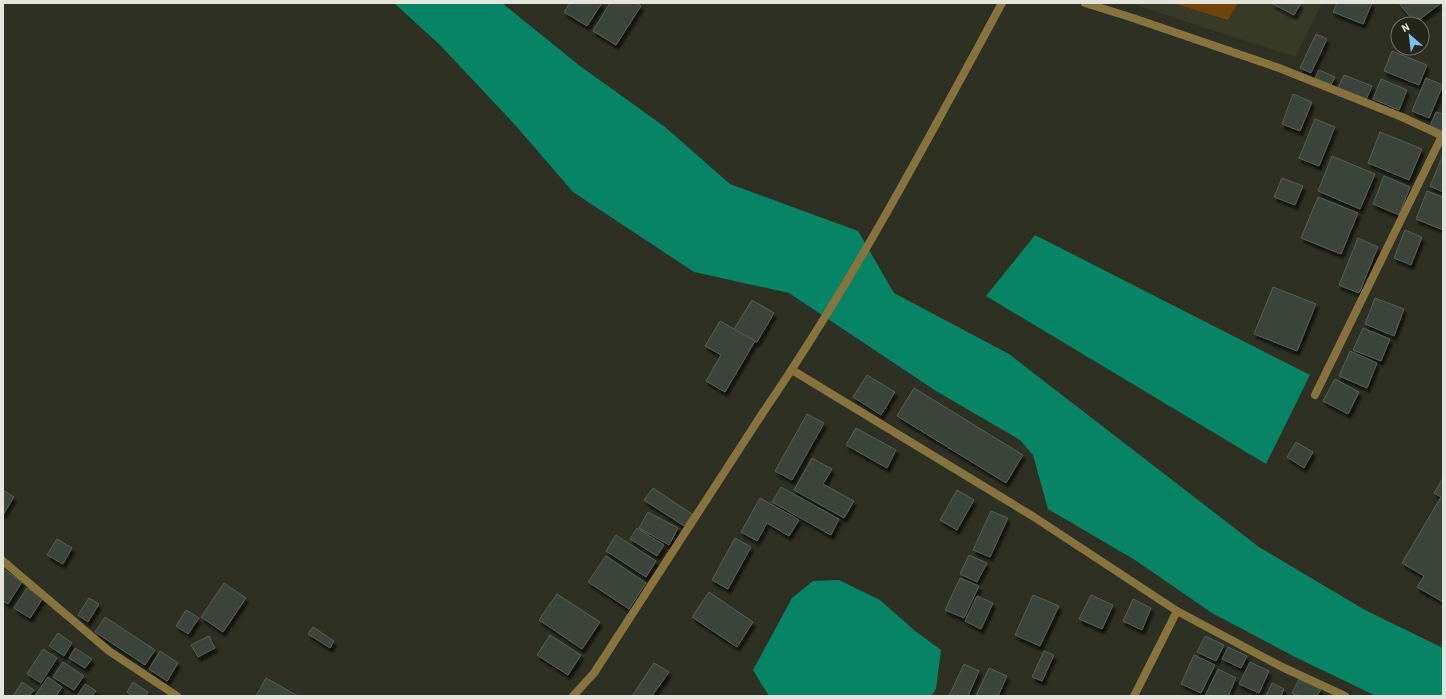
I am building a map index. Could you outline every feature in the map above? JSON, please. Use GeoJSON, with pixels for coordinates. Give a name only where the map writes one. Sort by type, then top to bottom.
{"type":"FeatureCollection","features":[{"type":"Feature","properties":{"kind":"street"},"geometry":{"type":"LineString","coordinates":[[573,696],[594,673],[792,370],[862,255],[918,158],[1002,3]]}},
{"type":"Feature","properties":{"kind":"street"},"geometry":{"type":"LineString","coordinates":[[1085,3],[1279,68],[1402,117],[1443,136],[1315,395]]}},
{"type":"Feature","properties":{"kind":"street"},"geometry":{"type":"LineString","coordinates":[[792,370],[1034,517],[1177,611],[1282,667],[1345,696]]}},
{"type":"Feature","properties":{"kind":"street"},"geometry":{"type":"LineString","coordinates":[[3,561],[109,651],[177,696]]}},
{"type":"Feature","properties":{"kind":"street"},"geometry":{"type":"LineString","coordinates":[[1134,696],[1177,611]]}},
{"type":"Feature","properties":{"kind":"shaded area"},"geometry":{"type":"Polygon","coordinates":[[[394,3],[502,3],[580,66],[665,127],[730,184],[858,231],[894,293],[1009,354],[1259,547],[1365,610],[1443,648],[1443,696],[1376,696],[1293,656],[1212,613],[1135,560],[1048,509],[1033,455],[1020,440],[936,391],[789,293],[694,272],[573,192],[516,126],[440,45],[394,3]]]}},
{"type":"Feature","properties":{"kind":"shaded area"},"geometry":{"type":"Polygon","coordinates":[[[1130,3],[1172,3],[1228,20],[1238,3],[1271,3],[1294,15],[1301,3],[1322,3],[1295,57],[1130,3]]]}},
{"type":"Feature","properties":{"kind":"shaded area"},"geometry":{"type":"Polygon","coordinates":[[[1172,3],[1238,3],[1228,20],[1172,3]]]}},
{"type":"Feature","properties":{"kind":"shaded area"},"geometry":{"type":"Polygon","coordinates":[[[1035,235],[1310,375],[1266,464],[986,296],[1035,235]]]}},
{"type":"Feature","properties":{"kind":"shaded area"},"geometry":{"type":"Polygon","coordinates":[[[839,580],[880,600],[914,630],[941,650],[936,689],[931,696],[769,696],[753,670],[792,598],[813,581],[839,580]]]}},
{"type":"Feature","properties":{"kind":"building"},"geometry":{"type":"Polygon","coordinates":[[[570,3],[602,3],[587,26],[564,12],[570,3]]]}},
{"type":"Feature","properties":{"kind":"building"},"geometry":{"type":"Polygon","coordinates":[[[610,3],[636,3],[641,6],[616,45],[593,31],[610,3]]]}},
{"type":"Feature","properties":{"kind":"building"},"geometry":{"type":"Polygon","coordinates":[[[1271,3],[1301,3],[1294,15],[1271,3]]]}},
{"type":"Feature","properties":{"kind":"building"},"geometry":{"type":"Polygon","coordinates":[[[1337,3],[1372,3],[1363,24],[1333,12],[1337,3]]]}},
{"type":"Feature","properties":{"kind":"building"},"geometry":{"type":"Polygon","coordinates":[[[1399,3],[1441,3],[1424,16],[1409,16],[1399,3]]]}},
{"type":"Feature","properties":{"kind":"building"},"geometry":{"type":"Polygon","coordinates":[[[1316,34],[1327,39],[1311,73],[1300,68],[1316,34]]]}},
{"type":"Feature","properties":{"kind":"building"},"geometry":{"type":"Polygon","coordinates":[[[1390,56],[1404,56],[1427,65],[1419,85],[1384,71],[1390,56]]]}},
{"type":"Feature","properties":{"kind":"building"},"geometry":{"type":"Polygon","coordinates":[[[1319,70],[1335,77],[1331,85],[1315,78],[1319,70]]]}},
{"type":"Feature","properties":{"kind":"building"},"geometry":{"type":"Polygon","coordinates":[[[1344,75],[1372,86],[1366,100],[1338,88],[1344,75]]]}},
{"type":"Feature","properties":{"kind":"building"},"geometry":{"type":"Polygon","coordinates":[[[1426,78],[1443,85],[1429,118],[1412,111],[1426,78]]]}},
{"type":"Feature","properties":{"kind":"building"},"geometry":{"type":"Polygon","coordinates":[[[1381,79],[1407,90],[1399,110],[1373,99],[1381,79]]]}},
{"type":"Feature","properties":{"kind":"building"},"geometry":{"type":"Polygon","coordinates":[[[1293,94],[1312,102],[1300,131],[1282,124],[1293,94]]]}},
{"type":"Feature","properties":{"kind":"building"},"geometry":{"type":"Polygon","coordinates":[[[1436,112],[1443,114],[1443,131],[1430,126],[1436,112]]]}},
{"type":"Feature","properties":{"kind":"building"},"geometry":{"type":"Polygon","coordinates":[[[1315,119],[1335,127],[1319,166],[1299,158],[1315,119]]]}},
{"type":"Feature","properties":{"kind":"building"},"geometry":{"type":"Polygon","coordinates":[[[1380,132],[1422,149],[1409,180],[1368,163],[1380,132]]]}},
{"type":"Feature","properties":{"kind":"building"},"geometry":{"type":"Polygon","coordinates":[[[1443,155],[1443,192],[1430,186],[1443,155]]]}},
{"type":"Feature","properties":{"kind":"building"},"geometry":{"type":"Polygon","coordinates":[[[1332,156],[1375,174],[1360,209],[1318,191],[1332,156]]]}},
{"type":"Feature","properties":{"kind":"building"},"geometry":{"type":"Polygon","coordinates":[[[1384,176],[1410,187],[1399,215],[1373,204],[1384,176]]]}},
{"type":"Feature","properties":{"kind":"building"},"geometry":{"type":"Polygon","coordinates":[[[1282,178],[1303,186],[1295,205],[1274,197],[1282,178]]]}},
{"type":"Feature","properties":{"kind":"building"},"geometry":{"type":"Polygon","coordinates":[[[1427,191],[1443,197],[1443,230],[1416,219],[1427,191]]]}},
{"type":"Feature","properties":{"kind":"building"},"geometry":{"type":"Polygon","coordinates":[[[1318,197],[1358,213],[1341,254],[1301,238],[1318,197]]]}},
{"type":"Feature","properties":{"kind":"building"},"geometry":{"type":"Polygon","coordinates":[[[1405,230],[1422,237],[1411,265],[1394,258],[1405,230]]]}},
{"type":"Feature","properties":{"kind":"building"},"geometry":{"type":"Polygon","coordinates":[[[1358,238],[1378,247],[1359,293],[1339,285],[1358,238]]]}},
{"type":"Feature","properties":{"kind":"building"},"geometry":{"type":"Polygon","coordinates":[[[1273,287],[1316,304],[1297,351],[1254,334],[1273,287]]]}},
{"type":"Feature","properties":{"kind":"building"},"geometry":{"type":"Polygon","coordinates":[[[1375,298],[1404,309],[1394,336],[1365,324],[1375,298]]]}},
{"type":"Feature","properties":{"kind":"building"},"geometry":{"type":"Polygon","coordinates":[[[752,300],[774,313],[757,342],[734,329],[752,300]]]}},
{"type":"Feature","properties":{"kind":"building"},"geometry":{"type":"Polygon","coordinates":[[[720,321],[755,341],[725,392],[706,381],[721,355],[705,346],[720,321]]]}},
{"type":"Feature","properties":{"kind":"building"},"geometry":{"type":"Polygon","coordinates":[[[1363,328],[1390,339],[1381,361],[1353,350],[1363,328]]]}},
{"type":"Feature","properties":{"kind":"building"},"geometry":{"type":"Polygon","coordinates":[[[1350,351],[1377,363],[1367,388],[1339,376],[1350,351]]]}},
{"type":"Feature","properties":{"kind":"building"},"geometry":{"type":"Polygon","coordinates":[[[867,375],[895,392],[881,415],[853,397],[867,375]]]}},
{"type":"Feature","properties":{"kind":"building"},"geometry":{"type":"Polygon","coordinates":[[[1335,379],[1359,392],[1348,414],[1323,401],[1335,379]]]}},
{"type":"Feature","properties":{"kind":"building"},"geometry":{"type":"Polygon","coordinates":[[[914,388],[1023,455],[1006,483],[897,416],[914,388]]]}},
{"type":"Feature","properties":{"kind":"building"},"geometry":{"type":"Polygon","coordinates":[[[807,414],[824,423],[792,480],[775,471],[807,414]]]}},
{"type":"Feature","properties":{"kind":"building"},"geometry":{"type":"Polygon","coordinates":[[[856,428],[896,450],[887,468],[846,445],[856,428]]]}},
{"type":"Feature","properties":{"kind":"building"},"geometry":{"type":"Polygon","coordinates":[[[1296,442],[1313,452],[1304,468],[1287,457],[1296,442]]]}},
{"type":"Feature","properties":{"kind":"building"},"geometry":{"type":"Polygon","coordinates":[[[812,458],[832,469],[823,484],[854,501],[844,518],[794,490],[812,458]]]}},
{"type":"Feature","properties":{"kind":"building"},"geometry":{"type":"Polygon","coordinates":[[[1443,478],[1443,602],[1417,587],[1424,576],[1402,563],[1441,497],[1434,493],[1443,478]]]}},
{"type":"Feature","properties":{"kind":"building"},"geometry":{"type":"Polygon","coordinates":[[[781,487],[839,519],[831,535],[772,502],[781,487]]]}},
{"type":"Feature","properties":{"kind":"building"},"geometry":{"type":"Polygon","coordinates":[[[653,488],[692,514],[684,526],[644,500],[653,488]]]}},
{"type":"Feature","properties":{"kind":"building"},"geometry":{"type":"Polygon","coordinates":[[[3,490],[14,497],[3,515],[3,490]]]}},
{"type":"Feature","properties":{"kind":"building"},"geometry":{"type":"Polygon","coordinates":[[[957,490],[974,500],[957,530],[940,520],[957,490]]]}},
{"type":"Feature","properties":{"kind":"building"},"geometry":{"type":"Polygon","coordinates":[[[760,498],[799,520],[789,536],[767,523],[757,541],[741,532],[760,498]]]}},
{"type":"Feature","properties":{"kind":"building"},"geometry":{"type":"Polygon","coordinates":[[[991,511],[1008,518],[990,557],[973,550],[991,511]]]}},
{"type":"Feature","properties":{"kind":"building"},"geometry":{"type":"Polygon","coordinates":[[[648,512],[678,528],[669,545],[639,528],[648,512]]]}},
{"type":"Feature","properties":{"kind":"building"},"geometry":{"type":"Polygon","coordinates":[[[637,528],[664,545],[657,556],[630,539],[637,528]]]}},
{"type":"Feature","properties":{"kind":"building"},"geometry":{"type":"Polygon","coordinates":[[[616,535],[656,561],[646,577],[606,551],[616,535]]]}},
{"type":"Feature","properties":{"kind":"building"},"geometry":{"type":"Polygon","coordinates":[[[735,538],[751,547],[728,589],[712,580],[735,538]]]}},
{"type":"Feature","properties":{"kind":"building"},"geometry":{"type":"Polygon","coordinates":[[[57,539],[72,548],[63,564],[47,555],[57,539]]]}},
{"type":"Feature","properties":{"kind":"building"},"geometry":{"type":"Polygon","coordinates":[[[969,555],[987,563],[977,582],[960,574],[969,555]]]}},
{"type":"Feature","properties":{"kind":"building"},"geometry":{"type":"Polygon","coordinates":[[[606,556],[646,583],[629,609],[588,582],[606,556]]]}},
{"type":"Feature","properties":{"kind":"building"},"geometry":{"type":"Polygon","coordinates":[[[3,569],[22,582],[8,604],[3,601],[3,569]]]}},
{"type":"Feature","properties":{"kind":"building"},"geometry":{"type":"Polygon","coordinates":[[[960,578],[979,586],[964,618],[945,610],[960,578]]]}},
{"type":"Feature","properties":{"kind":"building"},"geometry":{"type":"Polygon","coordinates":[[[224,583],[246,598],[223,632],[201,617],[224,583]]]}},
{"type":"Feature","properties":{"kind":"building"},"geometry":{"type":"Polygon","coordinates":[[[27,588],[43,598],[30,618],[14,608],[27,588]]]}},
{"type":"Feature","properties":{"kind":"building"},"geometry":{"type":"Polygon","coordinates":[[[709,592],[753,622],[737,647],[692,617],[709,592]]]}},
{"type":"Feature","properties":{"kind":"building"},"geometry":{"type":"Polygon","coordinates":[[[557,594],[600,622],[582,649],[539,620],[557,594]]]}},
{"type":"Feature","properties":{"kind":"building"},"geometry":{"type":"Polygon","coordinates":[[[1033,595],[1059,606],[1040,646],[1015,635],[1033,595]]]}},
{"type":"Feature","properties":{"kind":"building"},"geometry":{"type":"Polygon","coordinates":[[[1091,595],[1113,605],[1102,629],[1079,619],[1091,595]]]}},
{"type":"Feature","properties":{"kind":"building"},"geometry":{"type":"Polygon","coordinates":[[[977,596],[993,603],[981,629],[965,621],[977,596]]]}},
{"type":"Feature","properties":{"kind":"building"},"geometry":{"type":"Polygon","coordinates":[[[89,598],[99,604],[88,622],[78,615],[89,598]]]}},
{"type":"Feature","properties":{"kind":"building"},"geometry":{"type":"Polygon","coordinates":[[[1133,599],[1151,608],[1142,630],[1123,621],[1133,599]]]}},
{"type":"Feature","properties":{"kind":"building"},"geometry":{"type":"Polygon","coordinates":[[[186,610],[199,618],[188,634],[176,626],[186,610]]]}},
{"type":"Feature","properties":{"kind":"building"},"geometry":{"type":"Polygon","coordinates":[[[105,617],[155,650],[145,665],[95,632],[105,617]]]}},
{"type":"Feature","properties":{"kind":"building"},"geometry":{"type":"Polygon","coordinates":[[[313,627],[334,641],[330,648],[308,634],[313,627]]]}},
{"type":"Feature","properties":{"kind":"building"},"geometry":{"type":"Polygon","coordinates":[[[58,633],[72,643],[64,656],[49,646],[58,633]]]}},
{"type":"Feature","properties":{"kind":"building"},"geometry":{"type":"Polygon","coordinates":[[[550,635],[581,655],[568,675],[537,655],[550,635]]]}},
{"type":"Feature","properties":{"kind":"building"},"geometry":{"type":"Polygon","coordinates":[[[209,636],[215,648],[198,657],[191,645],[209,636]]]}},
{"type":"Feature","properties":{"kind":"building"},"geometry":{"type":"Polygon","coordinates":[[[1205,636],[1224,645],[1216,661],[1197,652],[1205,636]]]}},
{"type":"Feature","properties":{"kind":"building"},"geometry":{"type":"Polygon","coordinates":[[[1228,647],[1247,656],[1241,668],[1222,659],[1228,647]]]}},
{"type":"Feature","properties":{"kind":"building"},"geometry":{"type":"Polygon","coordinates":[[[75,648],[92,659],[85,668],[69,658],[75,648]]]}},
{"type":"Feature","properties":{"kind":"building"},"geometry":{"type":"Polygon","coordinates":[[[43,649],[57,658],[41,683],[27,674],[43,649]]]}},
{"type":"Feature","properties":{"kind":"building"},"geometry":{"type":"Polygon","coordinates":[[[160,651],[178,663],[167,681],[149,669],[160,651]]]}},
{"type":"Feature","properties":{"kind":"building"},"geometry":{"type":"Polygon","coordinates":[[[1044,651],[1054,655],[1042,681],[1032,677],[1044,651]]]}},
{"type":"Feature","properties":{"kind":"building"},"geometry":{"type":"Polygon","coordinates":[[[1194,655],[1215,665],[1201,693],[1181,684],[1194,655]]]}},
{"type":"Feature","properties":{"kind":"building"},"geometry":{"type":"Polygon","coordinates":[[[63,662],[84,676],[74,690],[53,677],[63,662]]]}},
{"type":"Feature","properties":{"kind":"building"},"geometry":{"type":"Polygon","coordinates":[[[1250,662],[1269,671],[1259,693],[1239,684],[1250,662]]]}},
{"type":"Feature","properties":{"kind":"building"},"geometry":{"type":"Polygon","coordinates":[[[654,663],[669,672],[652,696],[632,696],[654,663]]]}},
{"type":"Feature","properties":{"kind":"building"},"geometry":{"type":"Polygon","coordinates":[[[964,664],[979,671],[968,696],[949,696],[964,664]]]}},
{"type":"Feature","properties":{"kind":"building"},"geometry":{"type":"Polygon","coordinates":[[[989,668],[1007,676],[998,696],[976,696],[989,668]]]}},
{"type":"Feature","properties":{"kind":"building"},"geometry":{"type":"Polygon","coordinates":[[[1218,669],[1236,678],[1228,696],[1205,696],[1218,669]]]}},
{"type":"Feature","properties":{"kind":"building"},"geometry":{"type":"Polygon","coordinates":[[[48,677],[62,687],[56,696],[35,696],[48,677]]]}},
{"type":"Feature","properties":{"kind":"building"},"geometry":{"type":"Polygon","coordinates":[[[266,678],[298,696],[256,696],[266,678]]]}},
{"type":"Feature","properties":{"kind":"building"},"geometry":{"type":"Polygon","coordinates":[[[1299,679],[1321,689],[1317,696],[1299,696],[1292,693],[1299,679]]]}},
{"type":"Feature","properties":{"kind":"building"},"geometry":{"type":"Polygon","coordinates":[[[22,682],[34,690],[29,696],[13,696],[22,682]]]}},
{"type":"Feature","properties":{"kind":"building"},"geometry":{"type":"Polygon","coordinates":[[[133,682],[148,692],[146,696],[132,696],[127,692],[133,682]]]}},
{"type":"Feature","properties":{"kind":"building"},"geometry":{"type":"Polygon","coordinates":[[[1272,683],[1284,689],[1281,696],[1266,696],[1272,683]]]}},
{"type":"Feature","properties":{"kind":"building"},"geometry":{"type":"Polygon","coordinates":[[[85,684],[96,691],[92,696],[77,696],[85,684]]]}}]}
